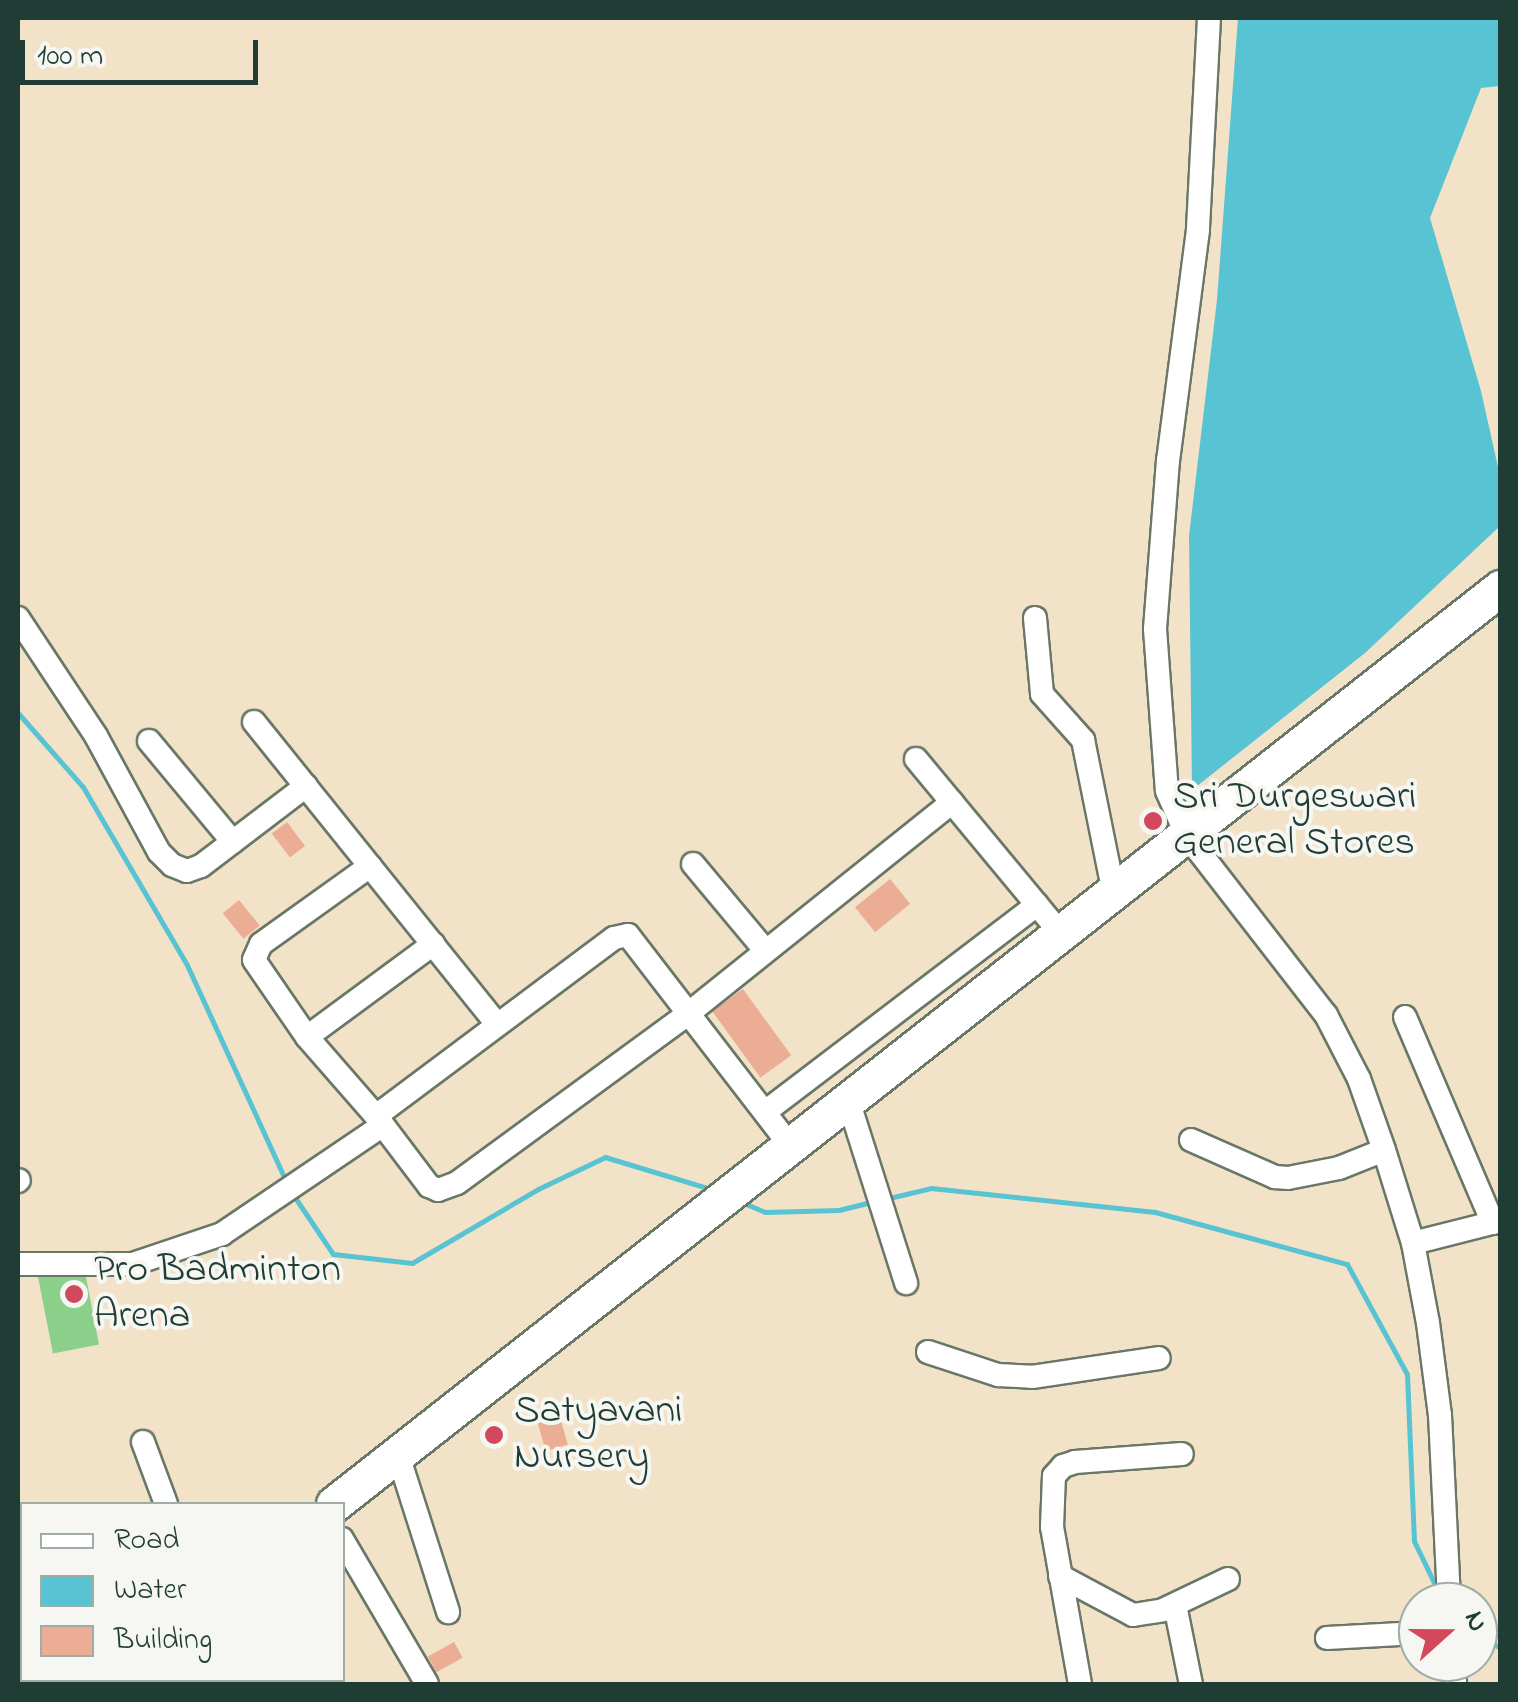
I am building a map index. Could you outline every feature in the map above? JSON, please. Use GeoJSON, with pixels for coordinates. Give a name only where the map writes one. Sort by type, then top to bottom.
{"type":"FeatureCollection","features":[{"type":"Feature","properties":{"kind":"highway"},"geometry":{"type":"LineString","coordinates":[[337,1502],[698,1222],[1500,588]]}},
{"type":"Feature","properties":{"kind":"street"},"geometry":{"type":"LineString","coordinates":[[1209,18],[1198,230],[1168,460],[1155,629],[1167,791],[1187,836],[1326,1016],[1359,1079],[1413,1243],[1440,1414],[1448,1582]]}},
{"type":"Feature","properties":{"kind":"street"},"geometry":{"type":"LineString","coordinates":[[18,618],[96,736],[159,852],[187,871],[233,842],[306,786]]}},
{"type":"Feature","properties":{"kind":"street"},"geometry":{"type":"LineString","coordinates":[[1035,618],[1040,686],[1047,702],[1083,740],[1114,894]]}},
{"type":"Feature","properties":{"kind":"street"},"geometry":{"type":"LineString","coordinates":[[254,722],[497,1024]]}},
{"type":"Feature","properties":{"kind":"street"},"geometry":{"type":"LineString","coordinates":[[148,741],[233,842]]}},
{"type":"Feature","properties":{"kind":"street"},"geometry":{"type":"LineString","coordinates":[[916,759],[1062,934]]}},
{"type":"Feature","properties":{"kind":"street"},"geometry":{"type":"LineString","coordinates":[[370,866],[256,950],[258,970],[307,1037],[380,1120],[429,1186],[448,1188],[690,1013],[952,802]]}},
{"type":"Feature","properties":{"kind":"street"},"geometry":{"type":"LineString","coordinates":[[693,864],[765,950]]}},
{"type":"Feature","properties":{"kind":"street"},"geometry":{"type":"LineString","coordinates":[[765,1112],[1037,905]]}},
{"type":"Feature","properties":{"kind":"street"},"geometry":{"type":"LineString","coordinates":[[18,1264],[133,1264],[222,1234],[380,1120],[497,1024],[621,935],[634,939],[765,1112],[778,1158]]}},
{"type":"Feature","properties":{"kind":"street"},"geometry":{"type":"LineString","coordinates":[[307,1037],[433,944]]}},
{"type":"Feature","properties":{"kind":"street"},"geometry":{"type":"LineString","coordinates":[[1405,1016],[1497,1222],[1413,1243]]}},
{"type":"Feature","properties":{"kind":"street"},"geometry":{"type":"LineString","coordinates":[[848,1103],[906,1283]]}},
{"type":"Feature","properties":{"kind":"street"},"geometry":{"type":"LineString","coordinates":[[1191,1140],[1275,1177],[1288,1178],[1323,1172],[1384,1150]]}},
{"type":"Feature","properties":{"kind":"street"},"geometry":{"type":"LineString","coordinates":[[928,1352],[998,1374],[1032,1377],[1159,1358]]}},
{"type":"Feature","properties":{"kind":"street"},"geometry":{"type":"LineString","coordinates":[[142,1442],[165,1502]]}},
{"type":"Feature","properties":{"kind":"street"},"geometry":{"type":"LineString","coordinates":[[1080,1684],[1050,1498],[1054,1476],[1063,1466],[1182,1454]]}},
{"type":"Feature","properties":{"kind":"street"},"geometry":{"type":"LineString","coordinates":[[398,1455],[448,1612]]}},
{"type":"Feature","properties":{"kind":"street"},"geometry":{"type":"LineString","coordinates":[[345,1544],[427,1684]]}},
{"type":"Feature","properties":{"kind":"street"},"geometry":{"type":"LineString","coordinates":[[1060,1576],[1133,1614],[1148,1615],[1228,1579]]}},
{"type":"Feature","properties":{"kind":"street"},"geometry":{"type":"LineString","coordinates":[[1175,1605],[1191,1684]]}},
{"type":"Feature","properties":{"kind":"street"},"geometry":{"type":"LineString","coordinates":[[1327,1638],[1398,1633]]}},
{"type":"Feature","properties":{"kind":"green space"},"geometry":{"type":"Polygon","coordinates":[[[84,1267],[99,1345],[53,1354],[38,1276],[84,1267]]]}},
{"type":"Feature","properties":{"kind":"water"},"geometry":{"type":"Polygon","coordinates":[[[1238,18],[1500,18],[1500,86],[1481,88],[1430,218],[1481,391],[1500,476],[1500,526],[1365,653],[1192,790],[1189,536],[1217,300],[1238,18]]]}},
{"type":"Feature","properties":{"kind":"building"},"geometry":{"type":"Polygon","coordinates":[[[287,822],[305,846],[290,857],[272,833],[287,822]]]}},
{"type":"Feature","properties":{"kind":"building"},"geometry":{"type":"Polygon","coordinates":[[[890,879],[910,904],[875,932],[855,907],[890,879]]]}},
{"type":"Feature","properties":{"kind":"building"},"geometry":{"type":"Polygon","coordinates":[[[239,900],[260,926],[243,939],[223,913],[239,900]]]}},
{"type":"Feature","properties":{"kind":"building"},"geometry":{"type":"Polygon","coordinates":[[[743,989],[791,1055],[760,1078],[712,1011],[743,989]]]}},
{"type":"Feature","properties":{"kind":"building"},"geometry":{"type":"Polygon","coordinates":[[[559,1414],[568,1445],[546,1451],[537,1420],[559,1414]]]}},
{"type":"Feature","properties":{"kind":"building"},"geometry":{"type":"Polygon","coordinates":[[[454,1642],[463,1658],[436,1672],[428,1657],[454,1642]]]}},
{"type":"Feature","properties":{"kind":"waterway"},"geometry":{"type":"LineString","coordinates":[[18,713],[83,787],[187,965],[287,1183]]}},
{"type":"Feature","properties":{"kind":"waterway"},"geometry":{"type":"LineString","coordinates":[[292,1193],[333,1254],[412,1263],[538,1189],[605,1157],[710,1189]]}},
{"type":"Feature","properties":{"kind":"waterway"},"geometry":{"type":"LineString","coordinates":[[885,1199],[931,1188],[1155,1212],[1347,1264],[1407,1374],[1414,1541],[1434,1582]]}},
{"type":"Feature","properties":{"kind":"waterway"},"geometry":{"type":"LineString","coordinates":[[739,1201],[765,1212],[839,1210],[875,1201]]}},
{"type":"Feature","properties":{"kind":"place","name":"Sri Durgeswari General Stores"},"geometry":{"type":"Point","coordinates":[1153,821]}},
{"type":"Feature","properties":{"kind":"place","name":"Pro Badminton Arena"},"geometry":{"type":"Point","coordinates":[74,1294]}},
{"type":"Feature","properties":{"kind":"place","name":"Satyavani Nursery"},"geometry":{"type":"Point","coordinates":[494,1435]}}]}
